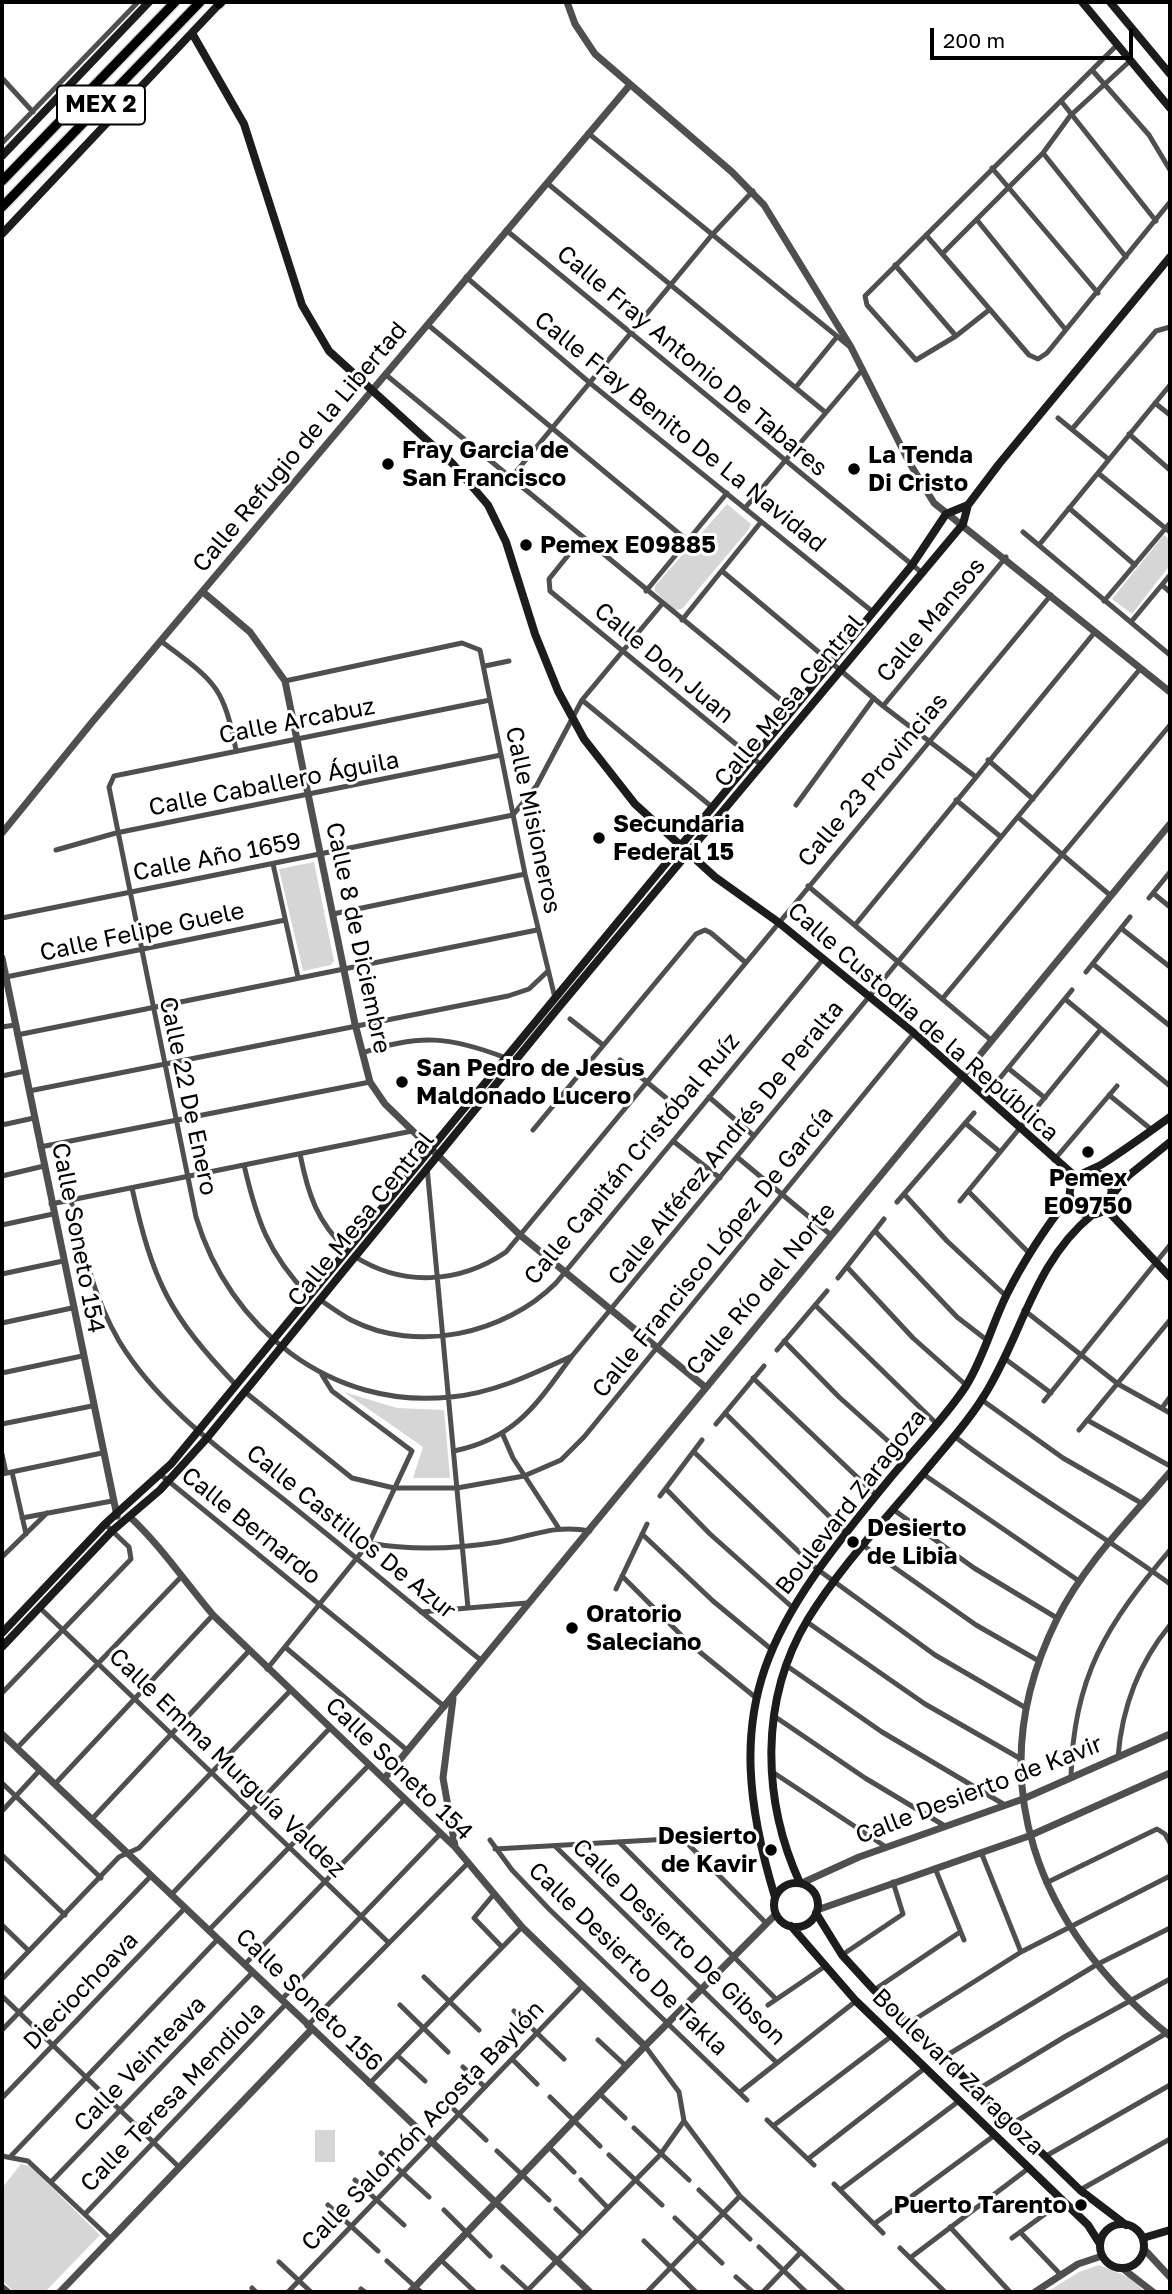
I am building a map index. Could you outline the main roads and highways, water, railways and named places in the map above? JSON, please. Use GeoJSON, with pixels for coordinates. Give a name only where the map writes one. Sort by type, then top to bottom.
{"type":"FeatureCollection","features":[{"type":"Feature","properties":{"kind":"highway","name":"MEX 2"},"geometry":{"type":"LineString","coordinates":[[2,181],[175,2]]}},
{"type":"Feature","properties":{"kind":"highway","name":"MEX 2"},"geometry":{"type":"LineString","coordinates":[[2,208],[200,2]]}},
{"type":"Feature","properties":{"kind":"main road"},"geometry":{"type":"LineString","coordinates":[[2,156],[17,135],[39,119],[126,21],[149,2]]}},
{"type":"Feature","properties":{"kind":"main road"},"geometry":{"type":"LineString","coordinates":[[1082,2],[1170,108]]}},
{"type":"Feature","properties":{"kind":"main road"},"geometry":{"type":"LineString","coordinates":[[1110,2],[1170,74]]}},
{"type":"Feature","properties":{"kind":"main road"},"geometry":{"type":"LineString","coordinates":[[2,234],[220,3]]}},
{"type":"Feature","properties":{"kind":"main road","name":"Calle Custodia de la República"},"geometry":{"type":"LineString","coordinates":[[192,33],[244,124],[312,326],[329,351],[452,463],[495,516],[516,568],[541,651],[584,739],[635,804],[680,847],[870,995],[962,1074],[1054,1160],[1080,1176]]}},
{"type":"Feature","properties":{"kind":"main road","name":"Calle Mesa Central"},"geometry":{"type":"LineString","coordinates":[[2,1633],[116,1514],[164,1478],[207,1437],[281,1348],[351,1253],[433,1153],[688,854],[963,524],[968,505],[1170,257]]}},
{"type":"Feature","properties":{"kind":"main road","name":"Calle Mesa Central"},"geometry":{"type":"LineString","coordinates":[[2,1647],[113,1531],[130,1517],[164,1478],[199,1430],[308,1295],[351,1253],[428,1167],[433,1153],[506,1058],[912,565],[946,514],[968,505]]}},
{"type":"Feature","properties":{"kind":"main road"},"geometry":{"type":"LineString","coordinates":[[1169,1145],[1128,1176],[1112,1195],[1106,1209],[1093,1215],[1075,1208],[1070,1196],[1071,1187],[1080,1176],[1170,1117]]}},
{"type":"Feature","properties":{"kind":"main road"},"geometry":{"type":"LineString","coordinates":[[1080,1176],[1093,1172],[1105,1178],[1112,1195]]}},
{"type":"Feature","properties":{"kind":"main road","name":"Boulevard Zaragoza"},"geometry":{"type":"LineString","coordinates":[[775,1897],[757,1834],[749,1771],[755,1697],[771,1648],[792,1607],[817,1569],[966,1385],[1006,1296],[1030,1254],[1070,1196]]}},
{"type":"Feature","properties":{"kind":"main road"},"geometry":{"type":"LineString","coordinates":[[1106,1209],[1170,1277]]}},
{"type":"Feature","properties":{"kind":"main road","name":"Boulevard Zaragoza"},"geometry":{"type":"LineString","coordinates":[[801,1883],[778,1825],[771,1772],[774,1716],[787,1666],[807,1622],[834,1583],[982,1400],[1004,1358],[1024,1310],[1063,1244],[1093,1215]]}},
{"type":"Feature","properties":{"kind":"main road"},"geometry":{"type":"LineString","coordinates":[[801,1883],[816,1897],[817,1911],[803,1925],[791,1926],[776,1914],[775,1897],[788,1884],[801,1883]]}},
{"type":"Feature","properties":{"kind":"main road","name":"Boulevard Zaragoza"},"geometry":{"type":"LineString","coordinates":[[817,1911],[842,1955],[874,1990],[1080,2190],[1126,2225]]}},
{"type":"Feature","properties":{"kind":"main road","name":"Boulevard Zaragoza"},"geometry":{"type":"LineString","coordinates":[[791,1926],[856,2001],[1088,2225],[1100,2244]]}},
{"type":"Feature","properties":{"kind":"main road"},"geometry":{"type":"LineString","coordinates":[[1126,2225],[1133,2227],[1143,2238],[1144,2249],[1136,2263],[1122,2268],[1113,2266],[1102,2256],[1100,2244],[1106,2231],[1126,2225]]}},
{"type":"Feature","properties":{"kind":"main road"},"geometry":{"type":"LineString","coordinates":[[1143,2238],[1170,2230]]}},
{"type":"Feature","properties":{"kind":"place","name":"Fray Garcia de San Francisco"},"geometry":{"type":"Point","coordinates":[388,464]}},
{"type":"Feature","properties":{"kind":"place","name":"La Tenda Di Cristo"},"geometry":{"type":"Point","coordinates":[854,469]}},
{"type":"Feature","properties":{"kind":"place","name":"Pemex E09885"},"geometry":{"type":"Point","coordinates":[526,545]}},
{"type":"Feature","properties":{"kind":"place","name":"Secundaria Federal 15"},"geometry":{"type":"Point","coordinates":[599,838]}},
{"type":"Feature","properties":{"kind":"place","name":"San Pedro de Jesus Maldonado Lucero"},"geometry":{"type":"Point","coordinates":[402,1082]}},
{"type":"Feature","properties":{"kind":"place","name":"Pemex E09750"},"geometry":{"type":"Point","coordinates":[1088,1152]}},
{"type":"Feature","properties":{"kind":"place","name":"Desierto de Libia"},"geometry":{"type":"Point","coordinates":[853,1542]}},
{"type":"Feature","properties":{"kind":"place","name":"Oratorio Saleciano"},"geometry":{"type":"Point","coordinates":[572,1628]}},
{"type":"Feature","properties":{"kind":"place","name":"Desierto de Kavir"},"geometry":{"type":"Point","coordinates":[771,1850]}},
{"type":"Feature","properties":{"kind":"place","name":"Puerto Tarento"},"geometry":{"type":"Point","coordinates":[1081,2205]}}]}
